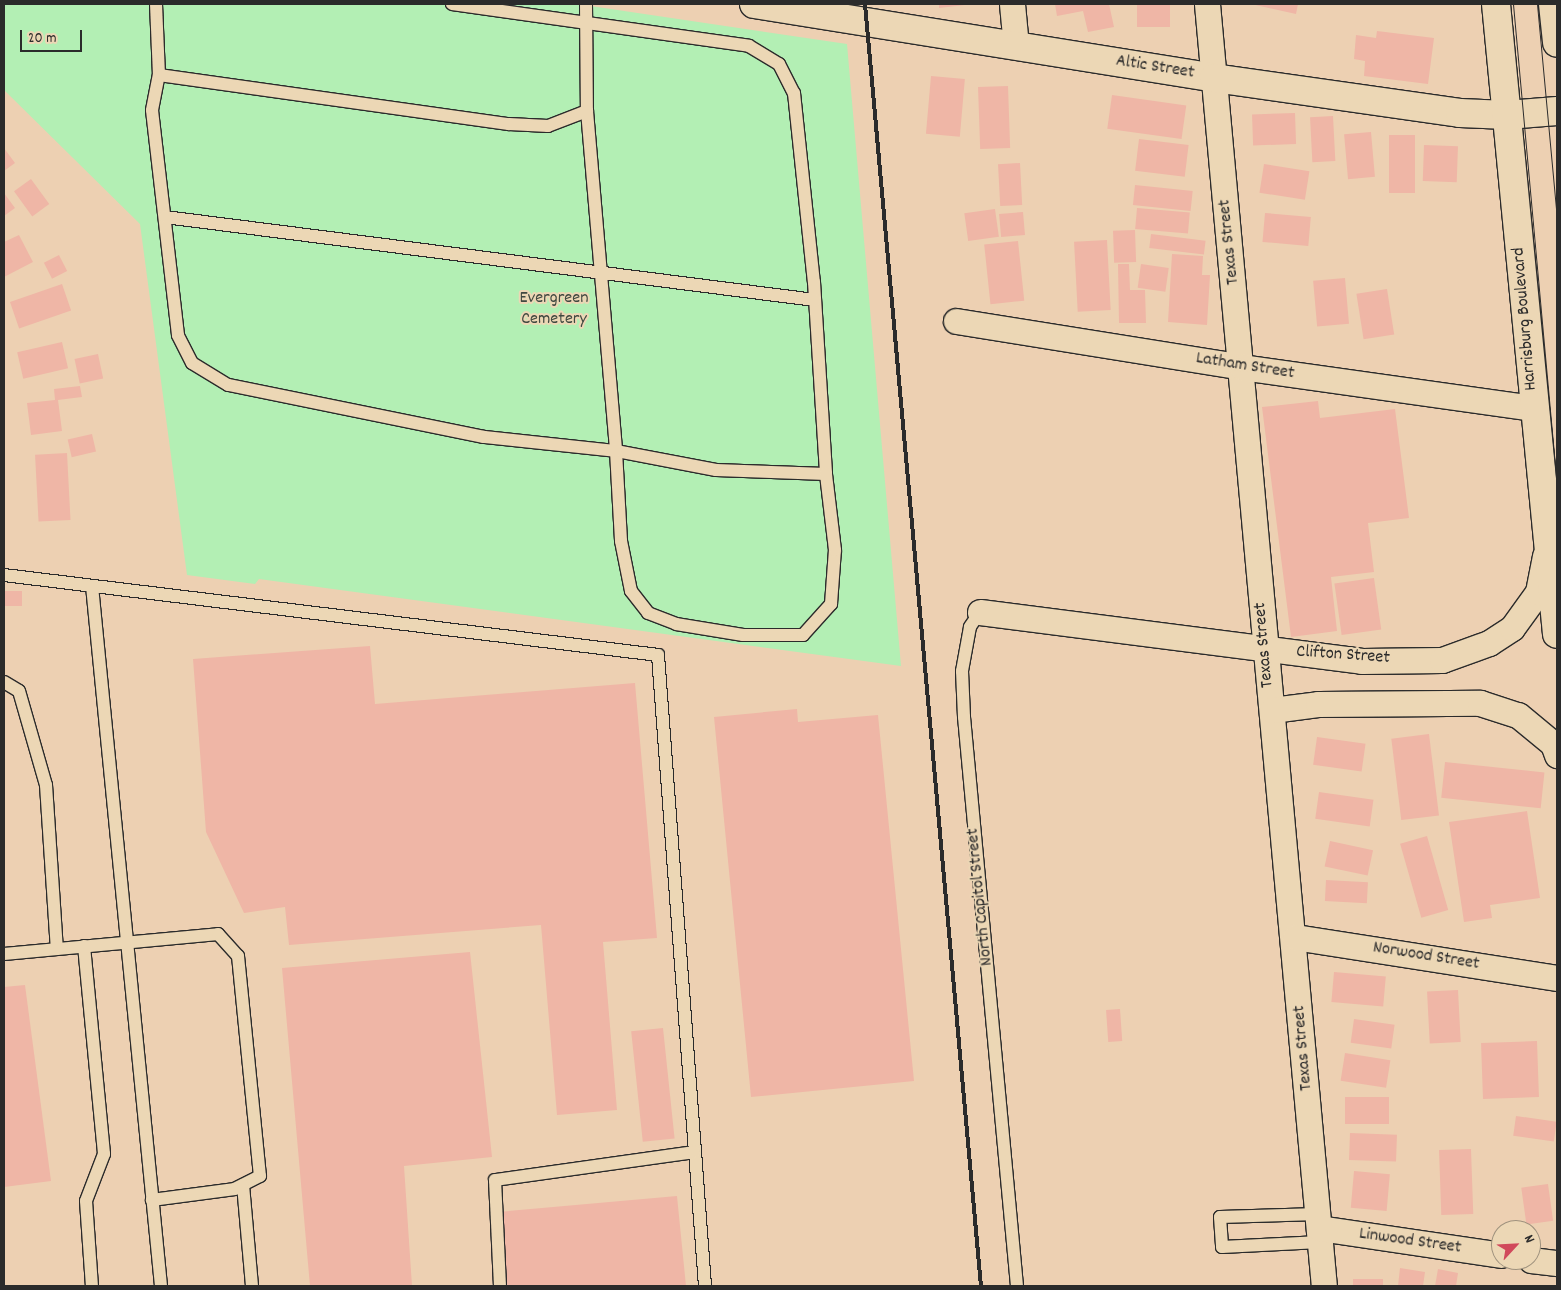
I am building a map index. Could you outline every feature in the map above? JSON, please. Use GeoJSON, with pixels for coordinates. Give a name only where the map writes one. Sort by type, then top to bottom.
{"type":"FeatureCollection","features":[{"type":"Feature","properties":{"kind":"street","name":"Altic Street"},"geometry":{"type":"LineString","coordinates":[[754,4],[831,10],[1016,46],[1214,78],[1460,113],[1507,115],[1557,111]]}},
{"type":"Feature","properties":{"kind":"street"},"geometry":{"type":"LineString","coordinates":[[1012,4],[1016,46]]}},
{"type":"Feature","properties":{"kind":"street","name":"Texas Street"},"geometry":{"type":"LineString","coordinates":[[1207,4],[1242,367],[1266,650],[1295,937],[1324,1286]]}},
{"type":"Feature","properties":{"kind":"street","name":"Harrisburg Boulevard"},"geometry":{"type":"LineString","coordinates":[[1496,4],[1534,408],[1550,506],[1547,539],[1557,634]]}},
{"type":"Feature","properties":{"kind":"street"},"geometry":{"type":"LineString","coordinates":[[1553,4],[1557,43]]}},
{"type":"Feature","properties":{"kind":"street","name":"Latham Street"},"geometry":{"type":"LineString","coordinates":[[956,321],[1242,367],[1534,408]]}},
{"type":"Feature","properties":{"kind":"street","name":"Clifton Street"},"geometry":{"type":"LineString","coordinates":[[980,612],[1362,661],[1442,660],[1489,644],[1512,628],[1538,592],[1547,539]]}},
{"type":"Feature","properties":{"kind":"street"},"geometry":{"type":"LineString","coordinates":[[1272,710],[1318,704],[1480,703],[1518,715],[1553,744],[1557,755]]}},
{"type":"Feature","properties":{"kind":"street","name":"Norwood Street"},"geometry":{"type":"LineString","coordinates":[[1295,937],[1557,978]]}},
{"type":"Feature","properties":{"kind":"street","name":"Linwood Street"},"geometry":{"type":"LineString","coordinates":[[1319,1228],[1491,1254]]}},
{"type":"Feature","properties":{"kind":"street"},"geometry":{"type":"LineString","coordinates":[[1541,1261],[1557,1263]]}},
{"type":"Feature","properties":{"kind":"lane"},"geometry":{"type":"LineString","coordinates":[[156,4],[159,75],[152,110],[178,335],[192,363],[228,385],[484,437],[616,451],[716,470],[826,474]]}},
{"type":"Feature","properties":{"kind":"lane"},"geometry":{"type":"LineString","coordinates":[[452,4],[586,24],[749,46],[779,64],[794,93],[815,300],[826,474],[835,550],[831,604],[804,635],[743,635],[676,624],[648,614],[631,591],[621,541],[604,273],[587,111],[586,24],[586,4]]}},
{"type":"Feature","properties":{"kind":"lane"},"geometry":{"type":"LineString","coordinates":[[159,75],[509,124],[548,126],[587,111]]}},
{"type":"Feature","properties":{"kind":"lane"},"geometry":{"type":"LineString","coordinates":[[165,217],[815,300]]}},
{"type":"Feature","properties":{"kind":"lane"},"geometry":{"type":"LineString","coordinates":[[4,576],[658,654],[705,1286]]}},
{"type":"Feature","properties":{"kind":"lane"},"geometry":{"type":"LineString","coordinates":[[92,586],[161,1286]]}},
{"type":"Feature","properties":{"kind":"lane","name":"North Capitol Street"},"geometry":{"type":"LineString","coordinates":[[980,612],[972,622],[962,671],[964,708],[1017,1286]]}},
{"type":"Feature","properties":{"kind":"lane"},"geometry":{"type":"LineString","coordinates":[[4,682],[19,691],[46,785],[57,949]]}},
{"type":"Feature","properties":{"kind":"lane"},"geometry":{"type":"LineString","coordinates":[[4,954],[127,940],[218,934],[238,956],[260,1176],[235,1189],[152,1200]]}},
{"type":"Feature","properties":{"kind":"lane"},"geometry":{"type":"LineString","coordinates":[[84,946],[104,1154],[86,1201],[92,1286]]}},
{"type":"Feature","properties":{"kind":"lane"},"geometry":{"type":"LineString","coordinates":[[500,1286],[495,1180],[694,1152]]}},
{"type":"Feature","properties":{"kind":"lane"},"geometry":{"type":"LineString","coordinates":[[243,1185],[252,1286]]}},
{"type":"Feature","properties":{"kind":"lane"},"geometry":{"type":"LineString","coordinates":[[1220,1217],[1319,1228],[1222,1247],[1220,1217]]}},
{"type":"Feature","properties":{"kind":"green space","name":"Evergreen Cemetery"},"geometry":{"type":"Polygon","coordinates":[[[4,4],[577,4],[847,44],[901,666],[259,579],[255,584],[187,575],[140,224],[4,90],[4,4]]]}},
{"type":"Feature","properties":{"kind":"building"},"geometry":{"type":"Polygon","coordinates":[[[939,4],[965,4],[965,5],[939,8],[939,4]]]}},
{"type":"Feature","properties":{"kind":"building"},"geometry":{"type":"Polygon","coordinates":[[[1055,4],[1109,4],[1114,27],[1088,32],[1083,11],[1057,16],[1055,4]]]}},
{"type":"Feature","properties":{"kind":"building"},"geometry":{"type":"Polygon","coordinates":[[[1137,4],[1170,4],[1170,27],[1137,27],[1137,4]]]}},
{"type":"Feature","properties":{"kind":"building"},"geometry":{"type":"Polygon","coordinates":[[[1251,4],[1298,4],[1296,14],[1251,4]]]}},
{"type":"Feature","properties":{"kind":"building"},"geometry":{"type":"Polygon","coordinates":[[[1377,31],[1434,38],[1428,84],[1364,76],[1365,61],[1354,59],[1356,35],[1376,38],[1377,31]]]}},
{"type":"Feature","properties":{"kind":"building"},"geometry":{"type":"Polygon","coordinates":[[[931,76],[965,79],[960,137],[926,134],[931,76]]]}},
{"type":"Feature","properties":{"kind":"building"},"geometry":{"type":"Polygon","coordinates":[[[1008,86],[1010,148],[980,149],[978,87],[1008,86]]]}},
{"type":"Feature","properties":{"kind":"building"},"geometry":{"type":"Polygon","coordinates":[[[1112,95],[1186,105],[1182,139],[1107,129],[1112,95]]]}},
{"type":"Feature","properties":{"kind":"building"},"geometry":{"type":"Polygon","coordinates":[[[1295,113],[1296,144],[1253,145],[1252,115],[1295,113]]]}},
{"type":"Feature","properties":{"kind":"building"},"geometry":{"type":"Polygon","coordinates":[[[1333,116],[1335,161],[1312,162],[1310,117],[1333,116]]]}},
{"type":"Feature","properties":{"kind":"building"},"geometry":{"type":"Polygon","coordinates":[[[1371,132],[1375,177],[1348,179],[1344,134],[1371,132]]]}},
{"type":"Feature","properties":{"kind":"building"},"geometry":{"type":"Polygon","coordinates":[[[1389,135],[1415,135],[1415,193],[1389,193],[1389,135]]]}},
{"type":"Feature","properties":{"kind":"building"},"geometry":{"type":"Polygon","coordinates":[[[1139,139],[1189,145],[1185,177],[1135,171],[1139,139]]]}},
{"type":"Feature","properties":{"kind":"building"},"geometry":{"type":"Polygon","coordinates":[[[1424,145],[1458,146],[1457,182],[1423,181],[1424,145]]]}},
{"type":"Feature","properties":{"kind":"building"},"geometry":{"type":"Polygon","coordinates":[[[4,148],[15,163],[4,171],[4,148]]]}},
{"type":"Feature","properties":{"kind":"building"},"geometry":{"type":"Polygon","coordinates":[[[1020,163],[1022,205],[1000,206],[998,164],[1020,163]]]}},
{"type":"Feature","properties":{"kind":"building"},"geometry":{"type":"Polygon","coordinates":[[[1264,164],[1309,171],[1305,200],[1259,193],[1264,164]]]}},
{"type":"Feature","properties":{"kind":"building"},"geometry":{"type":"Polygon","coordinates":[[[31,179],[49,204],[32,216],[14,191],[31,179]]]}},
{"type":"Feature","properties":{"kind":"building"},"geometry":{"type":"Polygon","coordinates":[[[1135,185],[1193,191],[1191,211],[1133,205],[1135,185]]]}},
{"type":"Feature","properties":{"kind":"building"},"geometry":{"type":"Polygon","coordinates":[[[4,193],[15,208],[4,216],[4,193]]]}},
{"type":"Feature","properties":{"kind":"building"},"geometry":{"type":"Polygon","coordinates":[[[1137,208],[1190,213],[1188,234],[1135,229],[1137,208]]]}},
{"type":"Feature","properties":{"kind":"building"},"geometry":{"type":"Polygon","coordinates":[[[995,209],[999,237],[968,241],[964,213],[995,209]]]}},
{"type":"Feature","properties":{"kind":"building"},"geometry":{"type":"Polygon","coordinates":[[[1023,212],[1025,235],[1001,237],[999,214],[1023,212]]]}},
{"type":"Feature","properties":{"kind":"building"},"geometry":{"type":"Polygon","coordinates":[[[1265,213],[1311,217],[1308,246],[1262,242],[1265,213]]]}},
{"type":"Feature","properties":{"kind":"building"},"geometry":{"type":"Polygon","coordinates":[[[1135,230],[1136,262],[1114,263],[1113,231],[1135,230]]]}},
{"type":"Feature","properties":{"kind":"building"},"geometry":{"type":"Polygon","coordinates":[[[1151,234],[1206,241],[1204,255],[1149,248],[1151,234]]]}},
{"type":"Feature","properties":{"kind":"building"},"geometry":{"type":"Polygon","coordinates":[[[19,235],[33,262],[4,277],[4,242],[19,235]]]}},
{"type":"Feature","properties":{"kind":"building"},"geometry":{"type":"Polygon","coordinates":[[[1107,240],[1111,310],[1078,312],[1074,242],[1107,240]]]}},
{"type":"Feature","properties":{"kind":"building"},"geometry":{"type":"Polygon","coordinates":[[[1018,241],[1024,301],[990,304],[984,245],[1018,241]]]}},
{"type":"Feature","properties":{"kind":"building"},"geometry":{"type":"Polygon","coordinates":[[[1172,254],[1203,256],[1202,275],[1210,275],[1207,325],[1168,322],[1172,254]]]}},
{"type":"Feature","properties":{"kind":"building"},"geometry":{"type":"Polygon","coordinates":[[[59,255],[67,271],[52,279],[44,263],[59,255]]]}},
{"type":"Feature","properties":{"kind":"building"},"geometry":{"type":"Polygon","coordinates":[[[1118,264],[1129,264],[1130,290],[1145,290],[1146,323],[1119,323],[1118,264]]]}},
{"type":"Feature","properties":{"kind":"building"},"geometry":{"type":"Polygon","coordinates":[[[1141,264],[1169,268],[1165,292],[1138,288],[1141,264]]]}},
{"type":"Feature","properties":{"kind":"building"},"geometry":{"type":"Polygon","coordinates":[[[1345,278],[1349,324],[1317,327],[1313,281],[1345,278]]]}},
{"type":"Feature","properties":{"kind":"building"},"geometry":{"type":"Polygon","coordinates":[[[62,284],[71,310],[19,328],[10,302],[62,284]]]}},
{"type":"Feature","properties":{"kind":"building"},"geometry":{"type":"Polygon","coordinates":[[[1387,289],[1394,334],[1364,339],[1356,294],[1387,289]]]}},
{"type":"Feature","properties":{"kind":"building"},"geometry":{"type":"Polygon","coordinates":[[[62,342],[68,368],[23,379],[17,352],[62,342]]]}},
{"type":"Feature","properties":{"kind":"building"},"geometry":{"type":"Polygon","coordinates":[[[98,354],[103,378],[80,383],[75,359],[98,354]]]}},
{"type":"Feature","properties":{"kind":"building"},"geometry":{"type":"Polygon","coordinates":[[[80,386],[82,397],[58,400],[62,431],[31,435],[27,403],[55,400],[54,389],[80,386]]]}},
{"type":"Feature","properties":{"kind":"building"},"geometry":{"type":"Polygon","coordinates":[[[1318,401],[1320,418],[1395,409],[1409,518],[1368,523],[1374,572],[1331,577],[1337,631],[1291,637],[1262,407],[1318,401]]]}},
{"type":"Feature","properties":{"kind":"building"},"geometry":{"type":"Polygon","coordinates":[[[92,434],[96,452],[72,457],[68,440],[92,434]]]}},
{"type":"Feature","properties":{"kind":"building"},"geometry":{"type":"Polygon","coordinates":[[[67,453],[71,520],[39,522],[35,455],[67,453]]]}},
{"type":"Feature","properties":{"kind":"building"},"geometry":{"type":"Polygon","coordinates":[[[1374,578],[1381,629],[1342,635],[1334,584],[1374,578]]]}},
{"type":"Feature","properties":{"kind":"building"},"geometry":{"type":"Polygon","coordinates":[[[4,591],[22,591],[22,606],[4,606],[4,591]]]}},
{"type":"Feature","properties":{"kind":"building"},"geometry":{"type":"Polygon","coordinates":[[[370,646],[375,704],[635,683],[657,938],[603,942],[617,1110],[557,1115],[541,925],[289,945],[285,907],[244,913],[206,832],[193,659],[370,646]]]}},
{"type":"Feature","properties":{"kind":"building"},"geometry":{"type":"Polygon","coordinates":[[[797,709],[798,722],[878,715],[914,1081],[751,1097],[714,717],[797,709]]]}},
{"type":"Feature","properties":{"kind":"building"},"geometry":{"type":"Polygon","coordinates":[[[1429,734],[1439,815],[1401,820],[1391,739],[1429,734]]]}},
{"type":"Feature","properties":{"kind":"building"},"geometry":{"type":"Polygon","coordinates":[[[1317,737],[1366,744],[1362,772],[1313,765],[1317,737]]]}},
{"type":"Feature","properties":{"kind":"building"},"geometry":{"type":"Polygon","coordinates":[[[1445,762],[1544,772],[1541,808],[1441,798],[1445,762]]]}},
{"type":"Feature","properties":{"kind":"building"},"geometry":{"type":"Polygon","coordinates":[[[1319,792],[1373,800],[1370,826],[1315,819],[1319,792]]]}},
{"type":"Feature","properties":{"kind":"building"},"geometry":{"type":"Polygon","coordinates":[[[1527,811],[1540,898],[1490,905],[1492,918],[1464,922],[1449,822],[1527,811]]]}},
{"type":"Feature","properties":{"kind":"building"},"geometry":{"type":"Polygon","coordinates":[[[1427,836],[1448,910],[1421,918],[1400,844],[1427,836]]]}},
{"type":"Feature","properties":{"kind":"building"},"geometry":{"type":"Polygon","coordinates":[[[1330,841],[1373,850],[1368,876],[1325,866],[1330,841]]]}},
{"type":"Feature","properties":{"kind":"building"},"geometry":{"type":"Polygon","coordinates":[[[1326,880],[1368,882],[1367,903],[1325,901],[1326,880]]]}},
{"type":"Feature","properties":{"kind":"building"},"geometry":{"type":"Polygon","coordinates":[[[470,952],[492,1157],[404,1166],[412,1286],[310,1286],[282,968],[470,952]]]}},
{"type":"Feature","properties":{"kind":"building"},"geometry":{"type":"Polygon","coordinates":[[[1334,972],[1386,977],[1383,1006],[1331,1002],[1334,972]]]}},
{"type":"Feature","properties":{"kind":"building"},"geometry":{"type":"Polygon","coordinates":[[[25,985],[51,1181],[4,1187],[4,987],[25,985]]]}},
{"type":"Feature","properties":{"kind":"building"},"geometry":{"type":"Polygon","coordinates":[[[1458,990],[1461,1042],[1430,1044],[1427,992],[1458,990]]]}},
{"type":"Feature","properties":{"kind":"building"},"geometry":{"type":"Polygon","coordinates":[[[1120,1009],[1122,1041],[1108,1042],[1106,1010],[1120,1009]]]}},
{"type":"Feature","properties":{"kind":"building"},"geometry":{"type":"Polygon","coordinates":[[[1354,1019],[1395,1025],[1391,1048],[1351,1043],[1354,1019]]]}},
{"type":"Feature","properties":{"kind":"building"},"geometry":{"type":"Polygon","coordinates":[[[663,1028],[675,1138],[643,1142],[631,1031],[663,1028]]]}},
{"type":"Feature","properties":{"kind":"building"},"geometry":{"type":"Polygon","coordinates":[[[1537,1041],[1539,1097],[1483,1099],[1481,1043],[1537,1041]]]}},
{"type":"Feature","properties":{"kind":"building"},"geometry":{"type":"Polygon","coordinates":[[[1345,1053],[1390,1060],[1386,1088],[1341,1081],[1345,1053]]]}},
{"type":"Feature","properties":{"kind":"building"},"geometry":{"type":"Polygon","coordinates":[[[1345,1097],[1389,1097],[1389,1124],[1345,1124],[1345,1097]]]}},
{"type":"Feature","properties":{"kind":"building"},"geometry":{"type":"Polygon","coordinates":[[[1516,1116],[1557,1122],[1554,1142],[1513,1136],[1516,1116]]]}},
{"type":"Feature","properties":{"kind":"building"},"geometry":{"type":"Polygon","coordinates":[[[1350,1133],[1397,1135],[1396,1162],[1349,1160],[1350,1133]]]}},
{"type":"Feature","properties":{"kind":"building"},"geometry":{"type":"Polygon","coordinates":[[[1471,1149],[1473,1214],[1441,1215],[1439,1150],[1471,1149]]]}},
{"type":"Feature","properties":{"kind":"building"},"geometry":{"type":"Polygon","coordinates":[[[1354,1171],[1390,1174],[1387,1211],[1351,1208],[1354,1171]]]}},
{"type":"Feature","properties":{"kind":"building"},"geometry":{"type":"Polygon","coordinates":[[[1548,1184],[1553,1221],[1541,1222],[1541,1220],[1526,1220],[1521,1188],[1548,1184]]]}},
{"type":"Feature","properties":{"kind":"building"},"geometry":{"type":"Polygon","coordinates":[[[677,1196],[686,1286],[505,1286],[498,1212],[677,1196]]]}},
{"type":"Feature","properties":{"kind":"building"},"geometry":{"type":"Polygon","coordinates":[[[1400,1268],[1425,1272],[1423,1286],[1398,1286],[1400,1268]]]}},
{"type":"Feature","properties":{"kind":"building"},"geometry":{"type":"Polygon","coordinates":[[[1438,1269],[1458,1273],[1456,1286],[1435,1286],[1438,1269]]]}},
{"type":"Feature","properties":{"kind":"building"},"geometry":{"type":"Polygon","coordinates":[[[1353,1279],[1383,1279],[1383,1286],[1353,1286],[1353,1279]]]}},
{"type":"Feature","properties":{"kind":"tram line"},"geometry":{"type":"LineString","coordinates":[[1513,4],[1557,487]]}},
{"type":"Feature","properties":{"kind":"tram line"},"geometry":{"type":"LineString","coordinates":[[1537,4],[1557,219]]}},
{"type":"Feature","properties":{"kind":"railway"},"geometry":{"type":"LineString","coordinates":[[865,4],[981,1286]]}}]}
